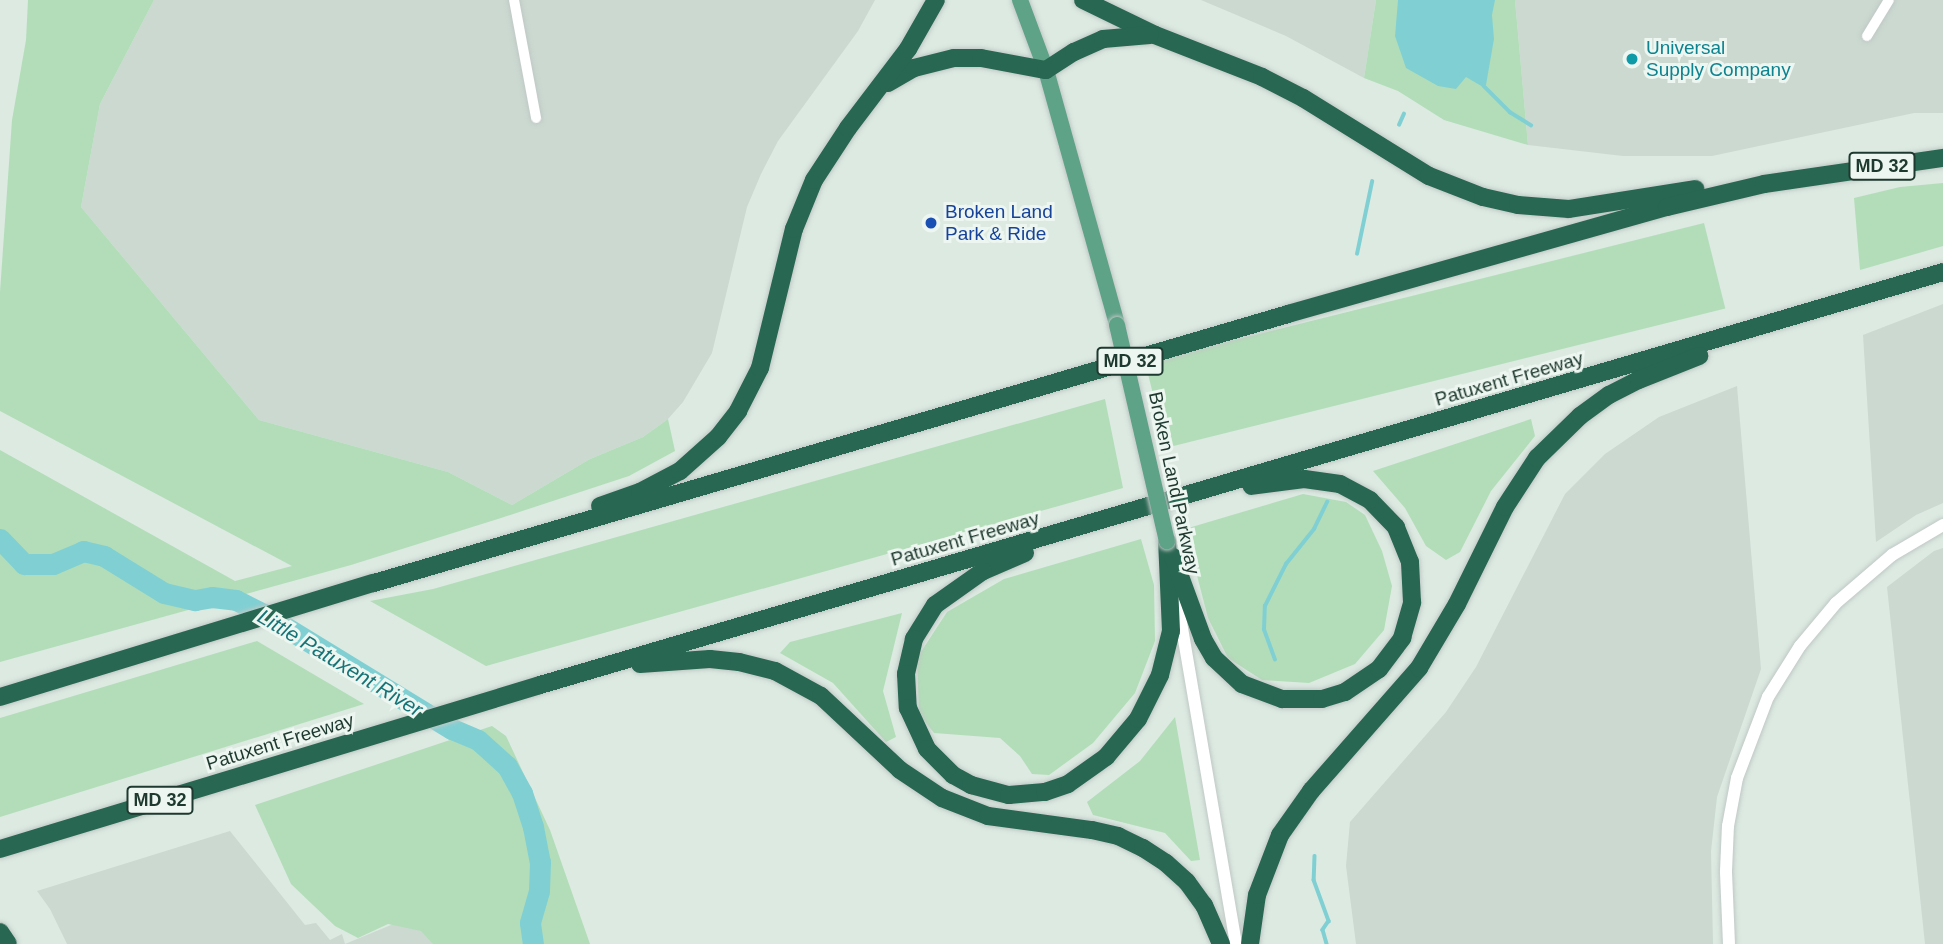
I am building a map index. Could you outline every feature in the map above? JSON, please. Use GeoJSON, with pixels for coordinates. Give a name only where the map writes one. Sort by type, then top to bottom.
{"type":"FeatureCollection","features":[{"type":"Feature","properties":{"kind":"highway"},"geometry":{"type":"LineString","coordinates":[[443,564],[640,492],[680,471],[718,437],[738,411],[760,368],[794,229],[814,180],[925,23],[936,0]]}},
{"type":"Feature","properties":{"kind":"highway"},"geometry":{"type":"LineString","coordinates":[[1083,0],[1155,34],[1262,77],[1429,176],[1465,191],[1518,205],[1545,208],[1599,206],[1708,186],[1821,174]]}},
{"type":"Feature","properties":{"kind":"highway"},"geometry":{"type":"LineString","coordinates":[[880,88],[914,68],[954,58],[981,58],[1046,70],[1074,52],[1103,39],[1155,34]]}},
{"type":"Feature","properties":{"kind":"highway","name":"MD 32"},"geometry":{"type":"LineString","coordinates":[[0,697],[374,583],[1366,292],[1716,194],[1821,174],[1943,158]]}},
{"type":"Feature","properties":{"kind":"highway","name":"Patuxent Freeway"},"geometry":{"type":"LineString","coordinates":[[0,849],[540,685],[1943,272]]}},
{"type":"Feature","properties":{"kind":"highway"},"geometry":{"type":"LineString","coordinates":[[1250,944],[1257,895],[1280,835],[1311,792],[1419,668],[1457,604],[1505,508],[1537,458],[1558,435],[1609,395],[1639,380],[1861,296]]}},
{"type":"Feature","properties":{"kind":"highway"},"geometry":{"type":"LineString","coordinates":[[1167,541],[1203,639],[1214,658],[1234,678],[1259,693],[1301,701],[1322,699],[1345,692],[1379,669],[1402,638],[1409,621],[1413,580],[1404,544],[1385,513],[1357,492],[1321,480],[1304,479],[1178,498]]}},
{"type":"Feature","properties":{"kind":"highway"},"geometry":{"type":"LineString","coordinates":[[1106,519],[983,571],[935,606],[914,639],[906,682],[913,724],[919,738],[938,762],[971,785],[1009,796],[1045,792],[1068,784],[1087,772],[1122,740],[1151,698],[1167,653],[1171,631],[1167,541]]}},
{"type":"Feature","properties":{"kind":"highway"},"geometry":{"type":"LineString","coordinates":[[571,676],[649,663],[710,659],[739,662],[775,671],[821,696],[900,770],[942,799],[988,816],[1118,836],[1143,848],[1166,863],[1187,882],[1204,905],[1221,944]]}},
{"type":"Feature","properties":{"kind":"highway"},"geometry":{"type":"LineString","coordinates":[[0,932],[8,944]]}},
{"type":"Feature","properties":{"kind":"main road","name":"Broken Land Parkway"},"geometry":{"type":"LineString","coordinates":[[1020,0],[1046,70],[1117,325],[1167,541]]}},
{"type":"Feature","properties":{"kind":"street"},"geometry":{"type":"LineString","coordinates":[[514,0],[536,118]]}},
{"type":"Feature","properties":{"kind":"street"},"geometry":{"type":"LineString","coordinates":[[1867,36],[1889,0]]}},
{"type":"Feature","properties":{"kind":"street"},"geometry":{"type":"LineString","coordinates":[[1729,944],[1728,826],[1743,759],[1768,698],[1800,646],[1836,603],[1892,555],[1943,525]]}},
{"type":"Feature","properties":{"kind":"street","name":"Broken Land Parkway"},"geometry":{"type":"LineString","coordinates":[[1167,541],[1236,944]]}},
{"type":"Feature","properties":{"kind":"shaded area"},"geometry":{"type":"Polygon","coordinates":[[[154,0],[875,0],[858,31],[778,141],[761,174],[747,207],[712,353],[683,402],[668,419],[643,437],[590,459],[512,505],[448,472],[259,420],[81,207],[100,104],[154,0]]]}},
{"type":"Feature","properties":{"kind":"shaded area"},"geometry":{"type":"Polygon","coordinates":[[[1201,0],[1376,0],[1364,78],[1286,36],[1201,0]]]}},
{"type":"Feature","properties":{"kind":"shaded area"},"geometry":{"type":"Polygon","coordinates":[[[1515,0],[1943,0],[1943,113],[1914,113],[1712,156],[1623,156],[1528,145],[1515,0]]]}},
{"type":"Feature","properties":{"kind":"shaded area"},"geometry":{"type":"Polygon","coordinates":[[[1943,304],[1943,503],[1916,515],[1876,542],[1863,335],[1943,304]]]}},
{"type":"Feature","properties":{"kind":"shaded area"},"geometry":{"type":"Polygon","coordinates":[[[1737,386],[1761,669],[1717,797],[1711,851],[1713,944],[1356,944],[1346,866],[1350,822],[1446,712],[1476,667],[1565,494],[1605,454],[1659,417],[1737,386]]]}},
{"type":"Feature","properties":{"kind":"shaded area"},"geometry":{"type":"Polygon","coordinates":[[[1943,548],[1943,944],[1925,944],[1887,587],[1934,551],[1943,548]]]}},
{"type":"Feature","properties":{"kind":"shaded area"},"geometry":{"type":"Polygon","coordinates":[[[230,831],[305,925],[316,923],[330,940],[342,934],[345,944],[67,944],[50,909],[37,891],[230,831]]]}},
{"type":"Feature","properties":{"kind":"shaded area"},"geometry":{"type":"Polygon","coordinates":[[[425,911],[437,944],[345,944],[425,911]]]}},
{"type":"Feature","properties":{"kind":"green space"},"geometry":{"type":"Polygon","coordinates":[[[28,0],[154,0],[100,104],[81,207],[259,420],[448,472],[512,505],[590,459],[643,437],[668,419],[675,451],[629,476],[351,565],[0,662],[0,450],[235,581],[292,566],[0,411],[0,292],[12,120],[26,40],[28,0]]]}},
{"type":"Feature","properties":{"kind":"green space"},"geometry":{"type":"Polygon","coordinates":[[[1376,0],[1515,0],[1528,145],[1444,120],[1398,91],[1364,78],[1376,0]]]}},
{"type":"Feature","properties":{"kind":"green space"},"geometry":{"type":"Polygon","coordinates":[[[1943,183],[1943,246],[1860,270],[1854,198],[1900,187],[1943,183]]]}},
{"type":"Feature","properties":{"kind":"green space"},"geometry":{"type":"Polygon","coordinates":[[[1704,223],[1725,308],[1166,448],[1145,362],[1704,223]]]}},
{"type":"Feature","properties":{"kind":"green space"},"geometry":{"type":"Polygon","coordinates":[[[1105,399],[1123,488],[486,666],[370,601],[433,589],[1105,399]]]}},
{"type":"Feature","properties":{"kind":"green space"},"geometry":{"type":"Polygon","coordinates":[[[1531,419],[1535,436],[1491,491],[1460,552],[1446,560],[1426,546],[1405,508],[1373,471],[1531,419]]]}},
{"type":"Feature","properties":{"kind":"green space"},"geometry":{"type":"Polygon","coordinates":[[[1303,494],[1346,502],[1365,515],[1382,551],[1392,586],[1384,630],[1355,664],[1309,683],[1262,680],[1228,658],[1208,618],[1185,529],[1303,494]]]}},
{"type":"Feature","properties":{"kind":"green space"},"geometry":{"type":"Polygon","coordinates":[[[1141,539],[1154,585],[1155,641],[1135,693],[1093,743],[1049,775],[1032,774],[1020,756],[1000,738],[934,733],[919,714],[917,658],[947,612],[1004,579],[1141,539]]]}},
{"type":"Feature","properties":{"kind":"green space"},"geometry":{"type":"Polygon","coordinates":[[[902,613],[883,691],[896,737],[886,742],[833,683],[780,653],[790,642],[902,613]]]}},
{"type":"Feature","properties":{"kind":"green space"},"geometry":{"type":"Polygon","coordinates":[[[257,641],[364,704],[0,817],[0,718],[257,641]]]}},
{"type":"Feature","properties":{"kind":"green space"},"geometry":{"type":"Polygon","coordinates":[[[1175,717],[1200,860],[1191,861],[1165,833],[1093,815],[1087,802],[1140,761],[1175,717]]]}},
{"type":"Feature","properties":{"kind":"green space"},"geometry":{"type":"Polygon","coordinates":[[[492,726],[506,736],[550,830],[590,944],[433,944],[421,931],[388,924],[358,938],[335,926],[291,884],[255,805],[492,726]]]}},
{"type":"Feature","properties":{"kind":"water"},"geometry":{"type":"Polygon","coordinates":[[[1398,0],[1495,0],[1492,15],[1494,39],[1486,85],[1483,87],[1466,77],[1456,89],[1438,86],[1406,68],[1395,36],[1398,0]]]}},
{"type":"Feature","properties":{"kind":"waterway"},"geometry":{"type":"LineString","coordinates":[[1484,86],[1510,112],[1531,125]]}},
{"type":"Feature","properties":{"kind":"waterway"},"geometry":{"type":"LineString","coordinates":[[1399,125],[1404,114]]}},
{"type":"Feature","properties":{"kind":"waterway"},"geometry":{"type":"LineString","coordinates":[[1357,254],[1372,182]]}},
{"type":"Feature","properties":{"kind":"waterway"},"geometry":{"type":"LineString","coordinates":[[1275,660],[1264,630],[1265,606],[1286,564],[1314,529],[1327,502]]}},
{"type":"Feature","properties":{"kind":"waterway","name":"Little Patuxent River"},"geometry":{"type":"LineString","coordinates":[[0,539],[24,564],[53,564],[83,551],[104,556],[164,593],[195,600],[212,597],[236,600],[264,614],[452,729],[478,740],[507,766],[522,793],[533,827],[540,862],[539,891],[530,923],[533,944]]}},
{"type":"Feature","properties":{"kind":"waterway"},"geometry":{"type":"LineString","coordinates":[[1315,856],[1314,880],[1329,921],[1323,930],[1327,944]]}},
{"type":"Feature","properties":{"kind":"place","name":"Universal Supply Company"},"geometry":{"type":"Point","coordinates":[1632,59]}},
{"type":"Feature","properties":{"kind":"place","name":"Broken Land Park & Ride"},"geometry":{"type":"Point","coordinates":[931,223]}}]}
